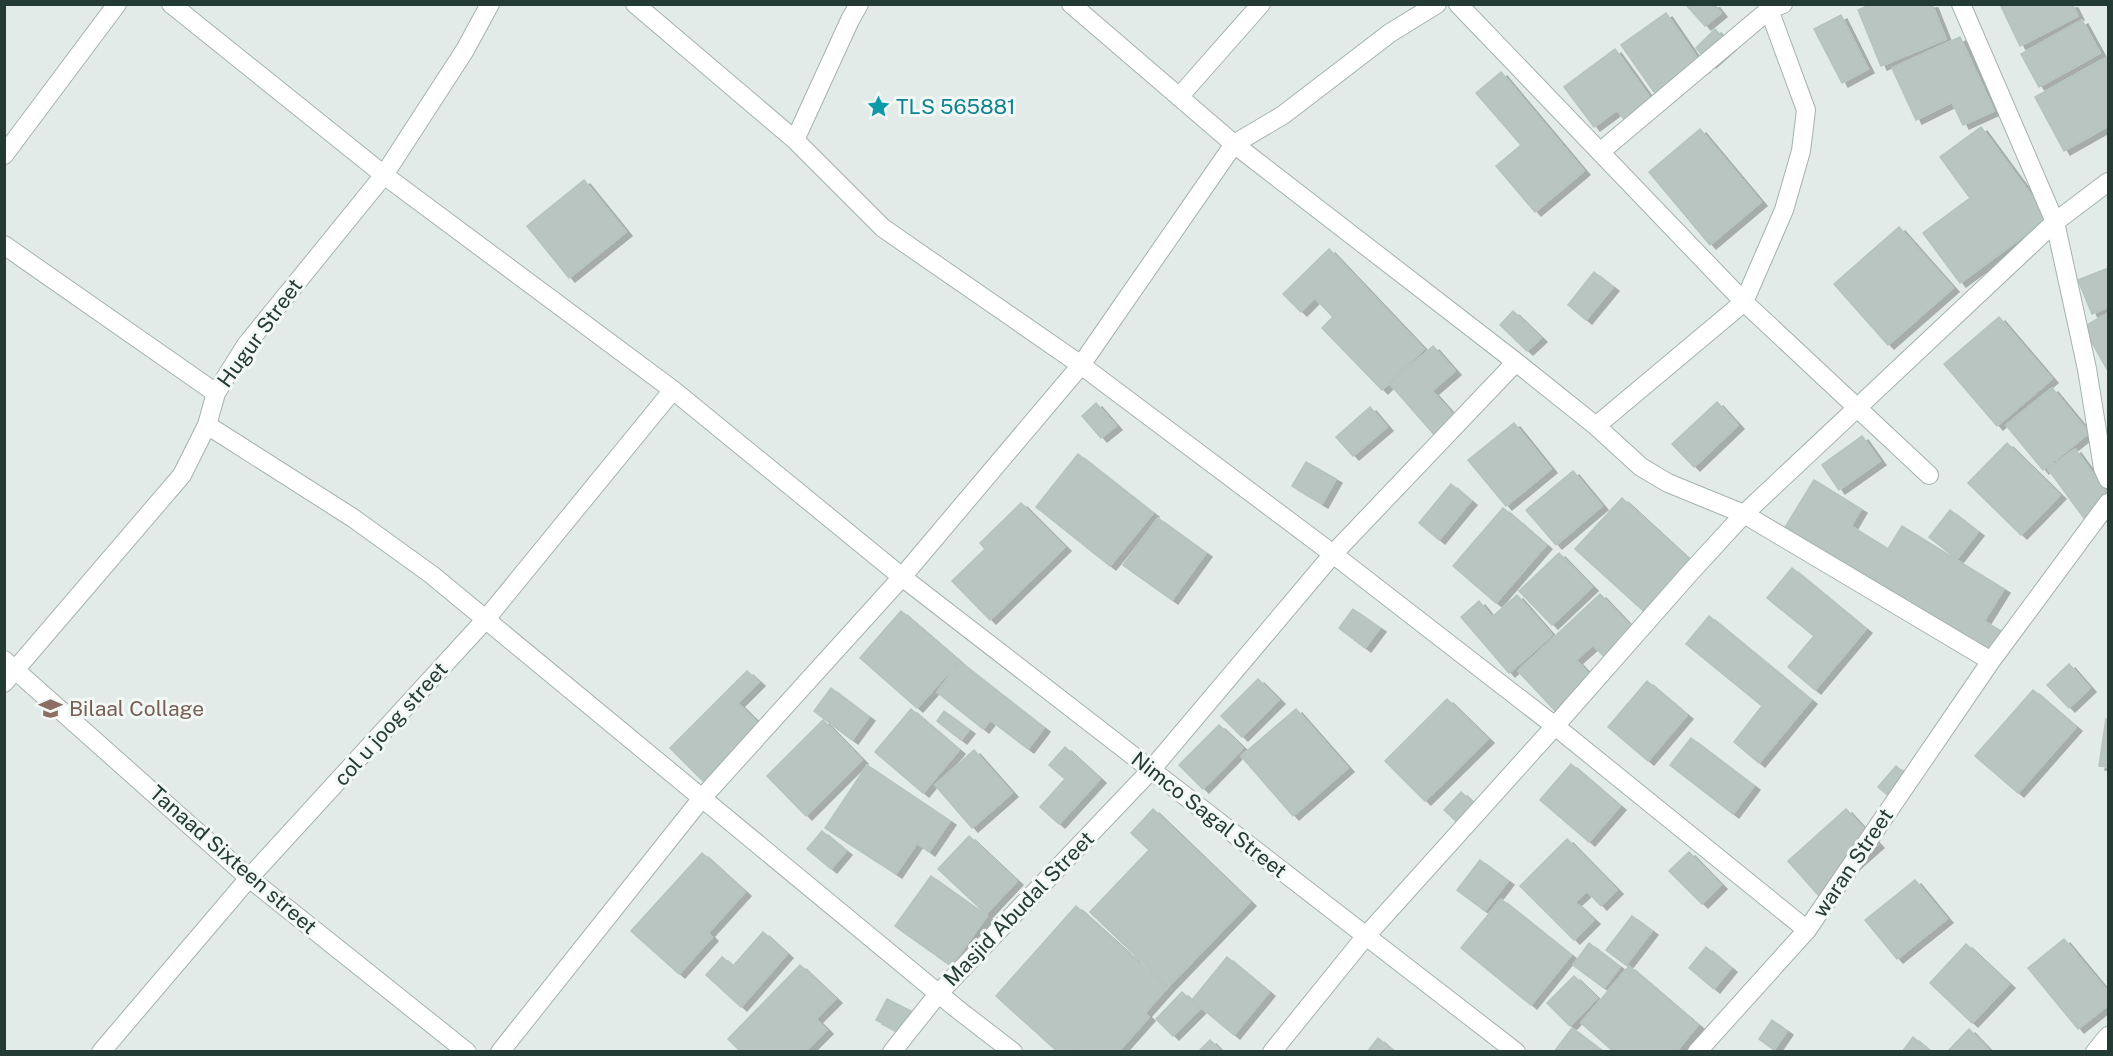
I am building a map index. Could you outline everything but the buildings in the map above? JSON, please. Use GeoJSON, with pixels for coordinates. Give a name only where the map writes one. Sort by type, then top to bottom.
{"type":"FeatureCollection","features":[{"type":"Feature","properties":{"kind":"street"},"geometry":{"type":"LineString","coordinates":[[4,155],[117,4]]}},
{"type":"Feature","properties":{"kind":"street","name":"Nimco Sagal Street"},"geometry":{"type":"LineString","coordinates":[[171,4],[384,175],[673,390],[902,577],[1516,1052]]}},
{"type":"Feature","properties":{"kind":"street","name":"Hugur Street"},"geometry":{"type":"LineString","coordinates":[[8,671],[182,475],[207,425],[216,393],[246,345],[384,175],[465,50],[490,4]]}},
{"type":"Feature","properties":{"kind":"street"},"geometry":{"type":"LineString","coordinates":[[635,4],[795,140],[883,228],[1082,365],[1334,554],[1555,726],[1807,930]]}},
{"type":"Feature","properties":{"kind":"street"},"geometry":{"type":"LineString","coordinates":[[795,140],[859,4]]}},
{"type":"Feature","properties":{"kind":"street"},"geometry":{"type":"LineString","coordinates":[[1071,4],[1234,144],[1516,362],[1596,426],[1641,467],[1668,483],[1744,514],[1991,661]]}},
{"type":"Feature","properties":{"kind":"street"},"geometry":{"type":"LineString","coordinates":[[1179,97],[1261,4]]}},
{"type":"Feature","properties":{"kind":"street"},"geometry":{"type":"LineString","coordinates":[[500,1052],[702,798],[902,577],[1082,365],[1234,144],[1283,115],[1390,33],[1437,4]]}},
{"type":"Feature","properties":{"kind":"street"},"geometry":{"type":"LineString","coordinates":[[1458,4],[1744,302],[1929,475]]}},
{"type":"Feature","properties":{"kind":"street"},"geometry":{"type":"LineString","coordinates":[[1961,4],[2055,222],[2087,369],[2103,468],[2109,479]]}},
{"type":"Feature","properties":{"kind":"street"},"geometry":{"type":"LineString","coordinates":[[1596,426],[1744,302],[1784,210],[1801,151],[1806,110],[1773,6],[1600,152]]}},
{"type":"Feature","properties":{"kind":"street"},"geometry":{"type":"LineString","coordinates":[[1272,1052],[1365,937],[1744,514],[2055,222],[2109,182]]}},
{"type":"Feature","properties":{"kind":"street"},"geometry":{"type":"LineString","coordinates":[[4,245],[216,393]]}},
{"type":"Feature","properties":{"kind":"street","name":"Masjid Abudal Street"},"geometry":{"type":"LineString","coordinates":[[892,1052],[938,994],[1151,770],[1334,554],[1516,362]]}},
{"type":"Feature","properties":{"kind":"street","name":"col u joog street"},"geometry":{"type":"LineString","coordinates":[[101,1052],[249,878],[486,619],[673,390]]}},
{"type":"Feature","properties":{"kind":"street"},"geometry":{"type":"LineString","coordinates":[[207,425],[353,518],[432,575],[938,994],[1013,1052]]}},
{"type":"Feature","properties":{"kind":"street","name":"waran Street"},"geometry":{"type":"LineString","coordinates":[[1697,1052],[1807,930],[1991,661],[2109,503]]}},
{"type":"Feature","properties":{"kind":"street","name":"Tanaad Sixteen street"},"geometry":{"type":"LineString","coordinates":[[8,671],[249,878],[467,1052]]}},
{"type":"Feature","properties":{"kind":"street"},"geometry":{"type":"LineString","coordinates":[[2095,1052],[2109,1036]]}},
{"type":"Feature","properties":{"kind":"place","name":"TLS 565881"},"geometry":{"type":"Point","coordinates":[878,107]}},
{"type":"Feature","properties":{"kind":"place","name":"Bilaal Collage"},"geometry":{"type":"Point","coordinates":[51,709]}}]}
